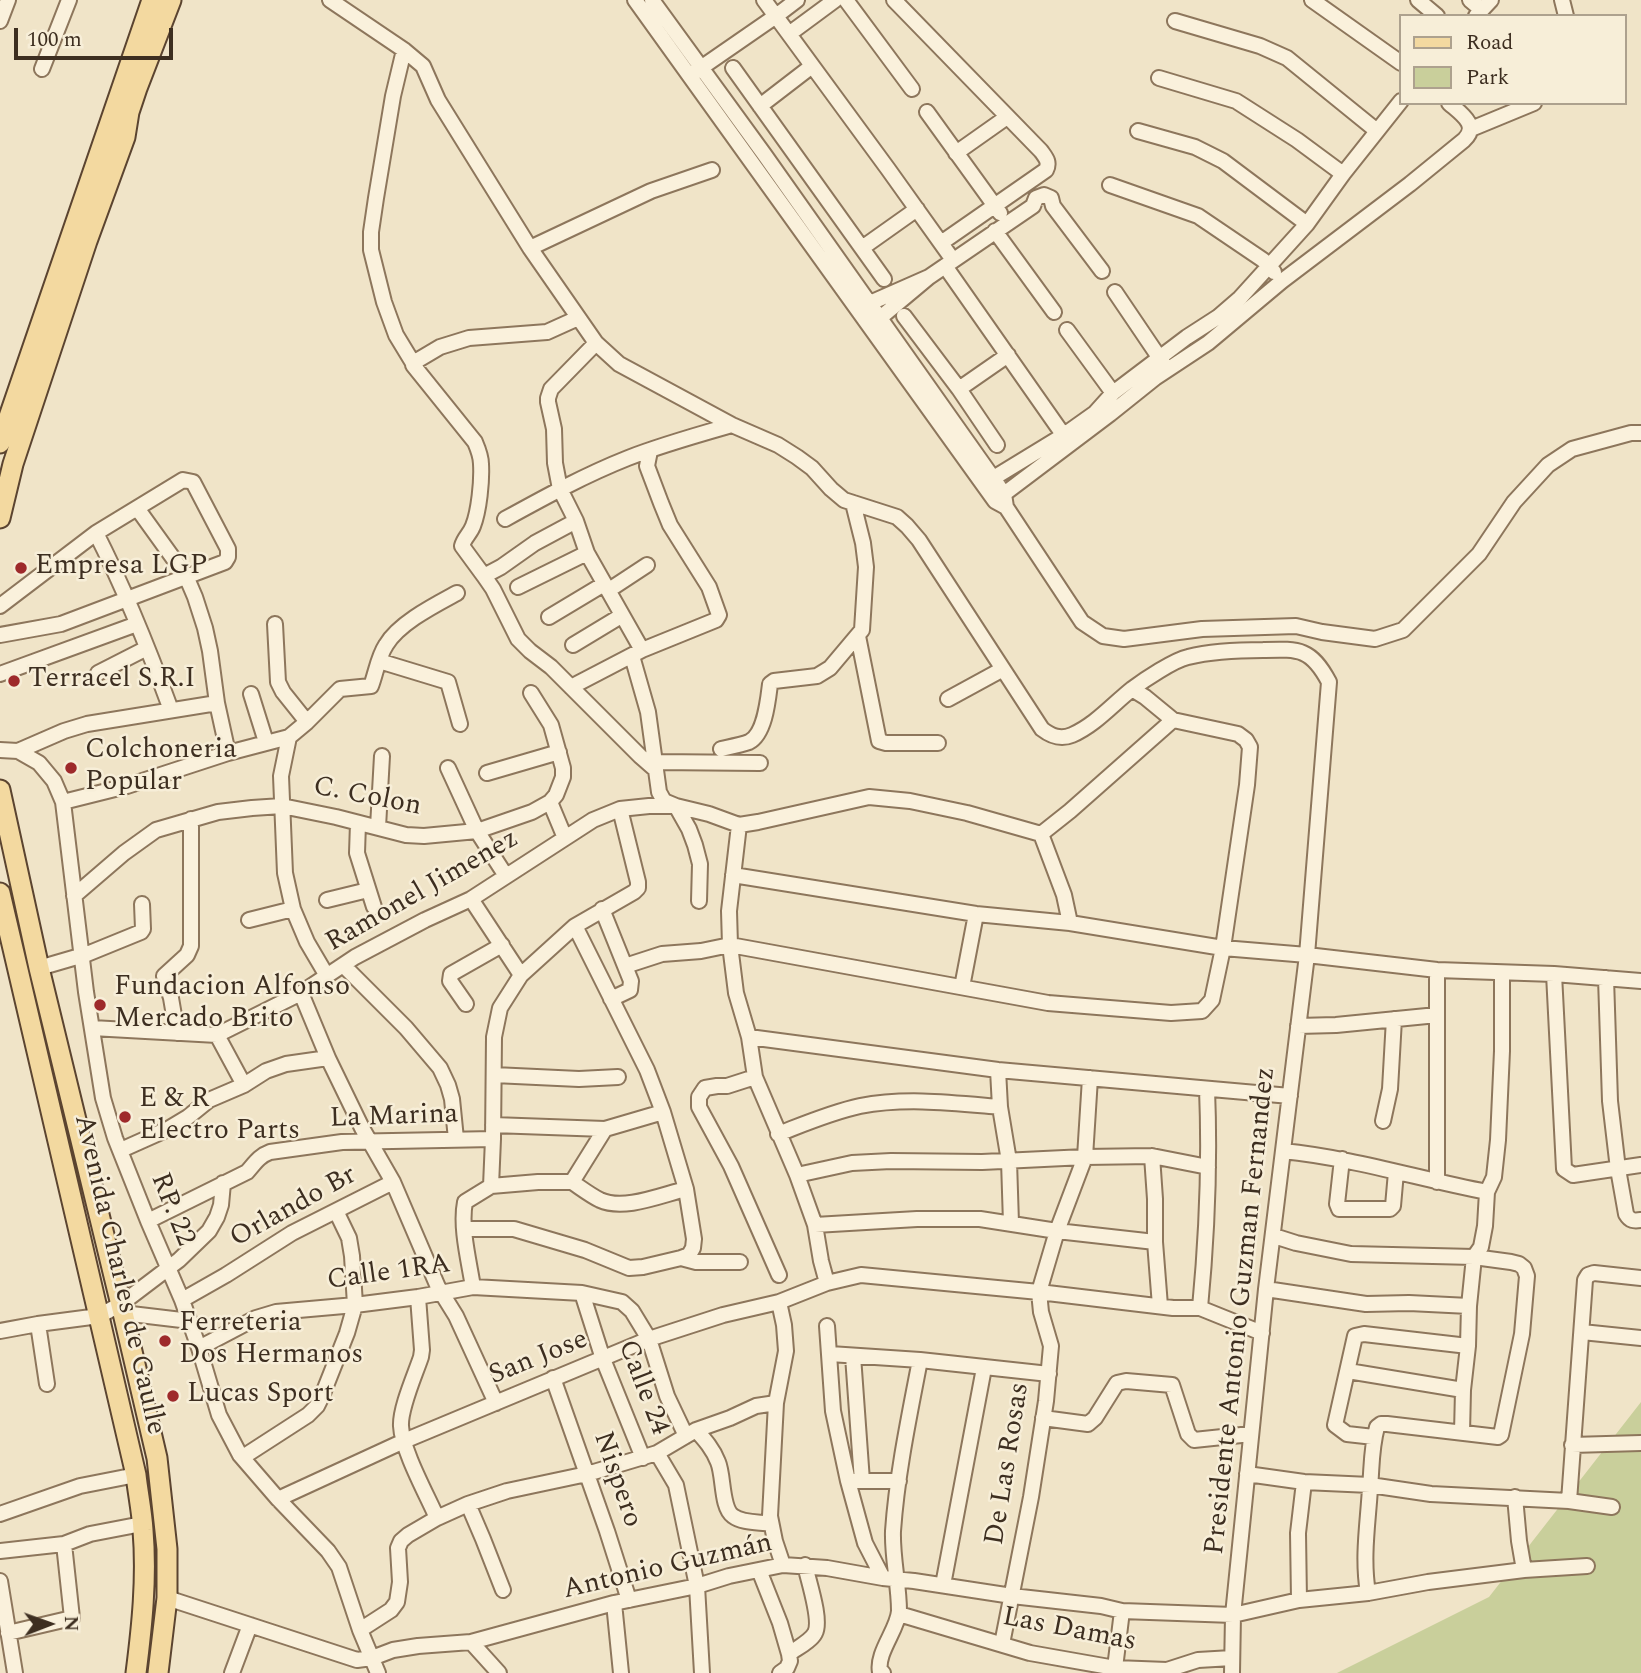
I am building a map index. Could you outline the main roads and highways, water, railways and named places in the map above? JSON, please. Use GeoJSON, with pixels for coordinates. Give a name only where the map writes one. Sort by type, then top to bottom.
{"type":"FeatureCollection","features":[{"type":"Feature","properties":{"kind":"main road"},"geometry":{"type":"LineString","coordinates":[[0,443],[152,0]]}},
{"type":"Feature","properties":{"kind":"main road"},"geometry":{"type":"LineString","coordinates":[[0,518],[26,424],[125,137],[137,88],[171,0]]}},
{"type":"Feature","properties":{"kind":"main road","name":"Avenida Charles de Gaulle"},"geometry":{"type":"LineString","coordinates":[[0,789],[39,968],[157,1458],[167,1549],[167,1598],[158,1673]]}},
{"type":"Feature","properties":{"kind":"main road","name":"Avenida Charles de Gaulle"},"geometry":{"type":"LineString","coordinates":[[0,894],[136,1475],[142,1524],[143,1623],[136,1673]]}},
{"type":"Feature","properties":{"kind":"place","name":"Empresa LGP"},"geometry":{"type":"Point","coordinates":[21,568]}},
{"type":"Feature","properties":{"kind":"place","name":"Terracel S.R.I"},"geometry":{"type":"Point","coordinates":[14,681]}},
{"type":"Feature","properties":{"kind":"place","name":"Colchoneria Popular"},"geometry":{"type":"Point","coordinates":[71,768]}},
{"type":"Feature","properties":{"kind":"place","name":"Fundacion Alfonso Mercado Brito"},"geometry":{"type":"Point","coordinates":[100,1005]}},
{"type":"Feature","properties":{"kind":"place","name":"E & R Electro Parts"},"geometry":{"type":"Point","coordinates":[125,1117]}},
{"type":"Feature","properties":{"kind":"place","name":"Ferreteria Dos Hermanos"},"geometry":{"type":"Point","coordinates":[165,1341]}},
{"type":"Feature","properties":{"kind":"place","name":"Lucas Sport"},"geometry":{"type":"Point","coordinates":[173,1396]}}]}
